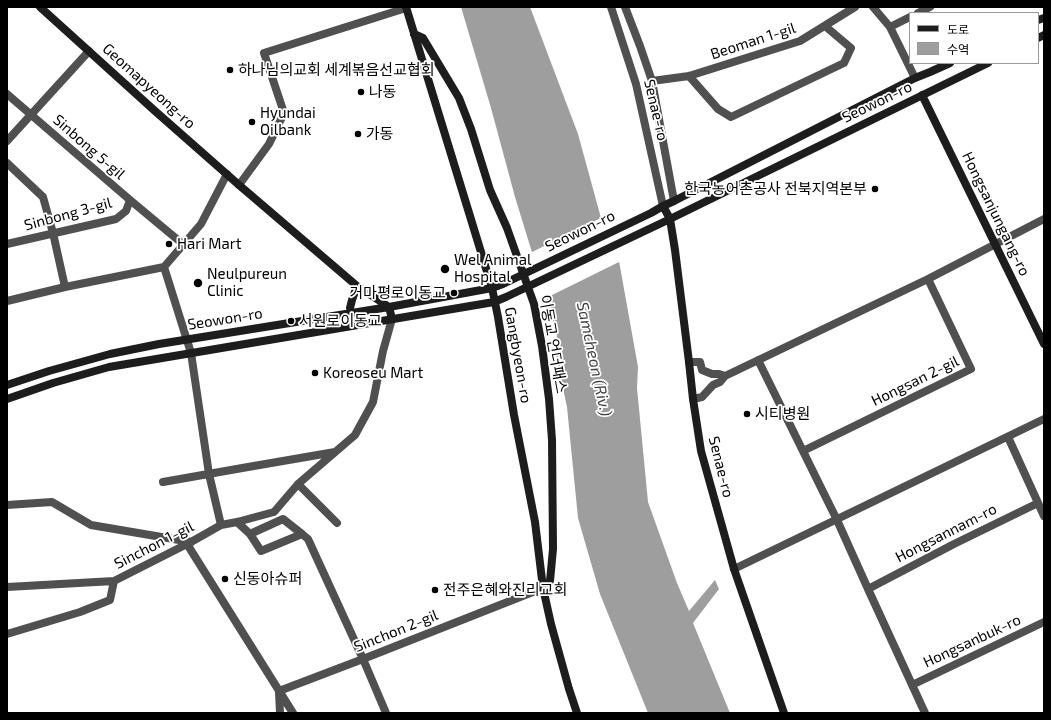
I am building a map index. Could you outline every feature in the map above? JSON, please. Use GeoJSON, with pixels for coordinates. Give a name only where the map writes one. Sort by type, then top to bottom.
{"type":"FeatureCollection","features":[{"type":"Feature","properties":{"kind":"street","name":"Geomapyeong-ro"},"geometry":{"type":"LineString","coordinates":[[40,7],[155,112],[239,185],[357,286],[389,307]]}},
{"type":"Feature","properties":{"kind":"street","name":"Senae-ro"},"geometry":{"type":"LineString","coordinates":[[611,7],[636,84],[663,206],[670,219],[701,451],[734,569],[784,713]]}},
{"type":"Feature","properties":{"kind":"street","name":"Senae-ro"},"geometry":{"type":"LineString","coordinates":[[625,7],[652,81],[674,201],[670,219]]}},
{"type":"Feature","properties":{"kind":"street","name":"Beoman 1-gil"},"geometry":{"type":"LineString","coordinates":[[652,81],[689,76],[800,41],[855,7]]}},
{"type":"Feature","properties":{"kind":"street"},"geometry":{"type":"LineString","coordinates":[[873,7],[890,27],[915,78]]}},
{"type":"Feature","properties":{"kind":"street"},"geometry":{"type":"LineString","coordinates":[[920,12],[930,7]]}},
{"type":"Feature","properties":{"kind":"street"},"geometry":{"type":"LineString","coordinates":[[239,185],[269,144],[284,113],[264,53],[406,8]]}},
{"type":"Feature","properties":{"kind":"street","name":"Gangbyeon-ro"},"geometry":{"type":"LineString","coordinates":[[406,8],[492,288],[514,415],[535,522],[543,588],[551,624],[577,713]]}},
{"type":"Feature","properties":{"kind":"street"},"geometry":{"type":"LineString","coordinates":[[890,27],[909,18]]}},
{"type":"Feature","properties":{"kind":"street"},"geometry":{"type":"LineString","coordinates":[[689,76],[718,109],[732,117],[844,63],[851,48],[825,26]]}},
{"type":"Feature","properties":{"kind":"street","name":"이동교 언더패스"},"geometry":{"type":"LineString","coordinates":[[414,34],[423,38],[459,98],[471,129],[490,190],[507,228],[534,304],[549,399],[552,440],[553,549],[550,581],[543,588]]}},
{"type":"Feature","properties":{"kind":"street","name":"Sinbong 5-gil"},"geometry":{"type":"LineString","coordinates":[[7,141],[89,51]]}},
{"type":"Feature","properties":{"kind":"street","name":"Seowon-ro"},"geometry":{"type":"LineString","coordinates":[[7,385],[49,371],[110,354],[159,344],[389,307],[492,288],[651,213],[915,78],[948,64]]}},
{"type":"Feature","properties":{"kind":"street","name":"Seowon-ro"},"geometry":{"type":"LineString","coordinates":[[7,398],[109,367],[411,317],[494,302],[506,298],[986,64]]}},
{"type":"Feature","properties":{"kind":"street","name":"Sinbong 5-gil"},"geometry":{"type":"LineString","coordinates":[[7,94],[130,200]]}},
{"type":"Feature","properties":{"kind":"street","name":"Hongsanjungang-ro"},"geometry":{"type":"LineString","coordinates":[[922,95],[994,245],[1044,344]]}},
{"type":"Feature","properties":{"kind":"street"},"geometry":{"type":"LineString","coordinates":[[7,163],[44,197],[65,287]]}},
{"type":"Feature","properties":{"kind":"street"},"geometry":{"type":"LineString","coordinates":[[7,300],[164,267],[201,224],[227,174]]}},
{"type":"Feature","properties":{"kind":"street","name":"Sinbong 3-gil"},"geometry":{"type":"LineString","coordinates":[[7,244],[116,219],[126,212],[130,200],[184,245]]}},
{"type":"Feature","properties":{"kind":"street"},"geometry":{"type":"LineString","coordinates":[[693,399],[702,396],[713,385],[720,382],[725,376],[928,279],[1044,219]]}},
{"type":"Feature","properties":{"kind":"street"},"geometry":{"type":"LineString","coordinates":[[164,267],[191,353]]}},
{"type":"Feature","properties":{"kind":"street","name":"Hongsan 2-gil"},"geometry":{"type":"LineString","coordinates":[[803,451],[971,369],[928,279]]}},
{"type":"Feature","properties":{"kind":"street"},"geometry":{"type":"LineString","coordinates":[[351,313],[350,308],[357,286]]}},
{"type":"Feature","properties":{"kind":"street"},"geometry":{"type":"LineString","coordinates":[[389,307],[392,319]]}},
{"type":"Feature","properties":{"kind":"street","name":"Sinchon 1-gil"},"geometry":{"type":"LineString","coordinates":[[7,587],[114,581],[221,525],[274,512],[298,484],[355,435],[372,402],[383,351],[392,319]]}},
{"type":"Feature","properties":{"kind":"street","name":"Seowon-ro"},"geometry":{"type":"LineString","coordinates":[[191,353],[209,474],[221,525]]}},
{"type":"Feature","properties":{"kind":"street"},"geometry":{"type":"LineString","coordinates":[[758,360],[837,520],[868,588]]}},
{"type":"Feature","properties":{"kind":"street"},"geometry":{"type":"LineString","coordinates":[[689,362],[700,362],[702,370],[712,374],[725,376]]}},
{"type":"Feature","properties":{"kind":"street"},"geometry":{"type":"LineString","coordinates":[[734,569],[1044,419]]}},
{"type":"Feature","properties":{"kind":"street"},"geometry":{"type":"LineString","coordinates":[[1008,437],[1044,516]]}},
{"type":"Feature","properties":{"kind":"street"},"geometry":{"type":"LineString","coordinates":[[163,482],[335,452]]}},
{"type":"Feature","properties":{"kind":"street"},"geometry":{"type":"LineString","coordinates":[[298,484],[338,523]]}},
{"type":"Feature","properties":{"kind":"street"},"geometry":{"type":"LineString","coordinates":[[7,505],[52,502],[91,525],[189,543],[293,713]]}},
{"type":"Feature","properties":{"kind":"street","name":"Hongsannam-ro"},"geometry":{"type":"LineString","coordinates":[[868,588],[1038,503]]}},
{"type":"Feature","properties":{"kind":"street"},"geometry":{"type":"LineString","coordinates":[[250,534],[283,519],[308,539],[386,713]]}},
{"type":"Feature","properties":{"kind":"street"},"geometry":{"type":"LineString","coordinates":[[237,522],[250,534],[261,551],[302,534]]}},
{"type":"Feature","properties":{"kind":"street"},"geometry":{"type":"LineString","coordinates":[[7,634],[80,612],[110,600],[114,581]]}},
{"type":"Feature","properties":{"kind":"street","name":"Sinchon 2-gil"},"geometry":{"type":"LineString","coordinates":[[279,691],[543,588]]}},
{"type":"Feature","properties":{"kind":"street","name":"Hongsanbuk-ro"},"geometry":{"type":"LineString","coordinates":[[868,588],[925,713]]}},
{"type":"Feature","properties":{"kind":"street","name":"Hongsanbuk-ro"},"geometry":{"type":"LineString","coordinates":[[912,685],[1044,622]]}},
{"type":"Feature","properties":{"kind":"street"},"geometry":{"type":"LineString","coordinates":[[279,691],[280,713]]}},
{"type":"Feature","properties":{"kind":"water","name":"Samcheon (Riv.)"},"geometry":{"type":"Polygon","coordinates":[[[461,7],[530,7],[578,134],[601,218],[619,261],[638,367],[637,388],[648,502],[677,583],[689,611],[715,580],[719,589],[693,623],[730,713],[648,713],[600,594],[578,518],[567,407],[556,355],[557,334],[515,197],[491,108],[461,7]]]}},
{"type":"Feature","properties":{"kind":"pier"},"geometry":{"type":"Polygon","coordinates":[[[603,217],[621,261],[544,299],[530,253],[603,217]]]}},
{"type":"Feature","properties":{"kind":"place","name":"하나님의교회 세계볶음선교협회"},"geometry":{"type":"Point","coordinates":[230,70]}},
{"type":"Feature","properties":{"kind":"place","name":"나동"},"geometry":{"type":"Point","coordinates":[361,92]}},
{"type":"Feature","properties":{"kind":"place","name":"Hyundai Oilbank"},"geometry":{"type":"Point","coordinates":[252,122]}},
{"type":"Feature","properties":{"kind":"place","name":"가동"},"geometry":{"type":"Point","coordinates":[358,134]}},
{"type":"Feature","properties":{"kind":"place","name":"한국농어촌공사 전북지역본부"},"geometry":{"type":"Point","coordinates":[875,189]}},
{"type":"Feature","properties":{"kind":"place","name":"Hari Mart"},"geometry":{"type":"Point","coordinates":[169,244]}},
{"type":"Feature","properties":{"kind":"place","name":"Wel Animal Hospital"},"geometry":{"type":"Point","coordinates":[445,269]}},
{"type":"Feature","properties":{"kind":"place","name":"Neulpureun Clinic"},"geometry":{"type":"Point","coordinates":[198,283]}},
{"type":"Feature","properties":{"kind":"place","name":"거마평로이동교"},"geometry":{"type":"Point","coordinates":[454,293]}},
{"type":"Feature","properties":{"kind":"place","name":"서원로이동교"},"geometry":{"type":"Point","coordinates":[291,321]}},
{"type":"Feature","properties":{"kind":"place","name":"Koreoseu Mart"},"geometry":{"type":"Point","coordinates":[315,373]}},
{"type":"Feature","properties":{"kind":"place","name":"시티병원"},"geometry":{"type":"Point","coordinates":[747,414]}},
{"type":"Feature","properties":{"kind":"place","name":"신동아슈퍼"},"geometry":{"type":"Point","coordinates":[225,579]}},
{"type":"Feature","properties":{"kind":"place","name":"전주은혜와진리교회"},"geometry":{"type":"Point","coordinates":[435,590]}}]}
